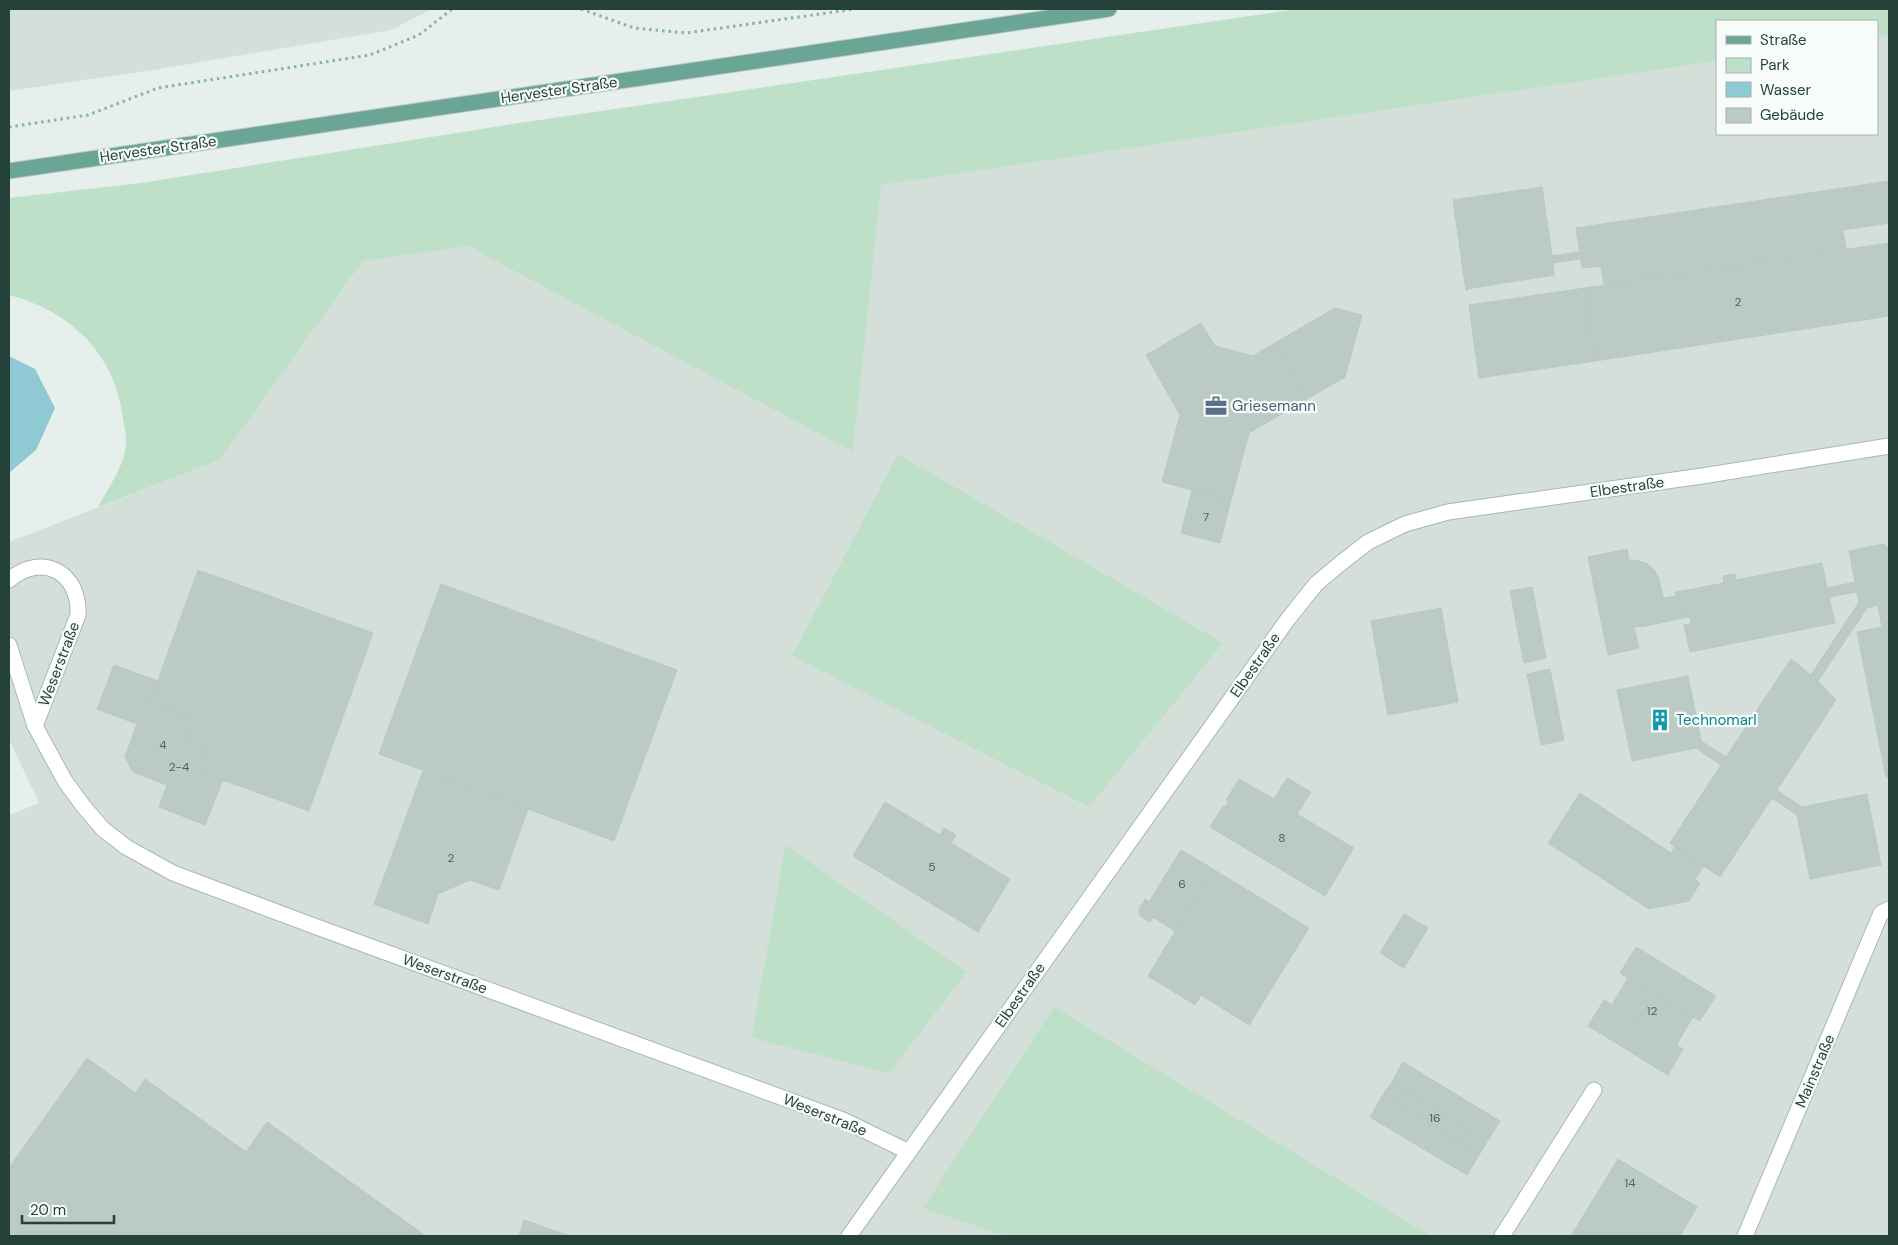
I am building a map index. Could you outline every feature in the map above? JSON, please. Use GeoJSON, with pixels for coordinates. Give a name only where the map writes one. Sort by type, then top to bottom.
{"type":"FeatureCollection","features":[{"type":"Feature","properties":{"kind":"main road","name":"Hervester Straße"},"geometry":{"type":"LineString","coordinates":[[9,171],[1109,9]]}},
{"type":"Feature","properties":{"kind":"street","name":"Elbestraße"},"geometry":{"type":"LineString","coordinates":[[849,1236],[1288,619],[1316,584],[1368,542],[1405,524],[1448,512],[1702,476],[1889,446]]}},
{"type":"Feature","properties":{"kind":"street","name":"Weserstraße"},"geometry":{"type":"LineString","coordinates":[[9,580],[17,573],[29,568],[42,567],[55,570],[70,583],[78,602],[78,615],[35,726]]}},
{"type":"Feature","properties":{"kind":"street","name":"Weserstraße"},"geometry":{"type":"LineString","coordinates":[[9,645],[35,726],[65,781],[84,807],[103,828],[126,847],[173,873],[843,1120],[909,1152]]}},
{"type":"Feature","properties":{"kind":"street","name":"Mainstraße"},"geometry":{"type":"LineString","coordinates":[[1744,1236],[1882,913],[1889,909]]}},
{"type":"Feature","properties":{"kind":"street"},"geometry":{"type":"LineString","coordinates":[[1502,1236],[1594,1090]]}},
{"type":"Feature","properties":{"kind":"path"},"geometry":{"type":"LineString","coordinates":[[9,127],[88,114],[158,88],[370,55],[419,35],[452,9]]}},
{"type":"Feature","properties":{"kind":"path"},"geometry":{"type":"LineString","coordinates":[[580,9],[634,28],[686,32],[855,9]]}},
{"type":"Feature","properties":{"kind":"shaded area"},"geometry":{"type":"Polygon","coordinates":[[[9,9],[432,9],[391,30],[160,69],[9,91],[9,9]]]}},
{"type":"Feature","properties":{"kind":"shaded area"},"geometry":{"type":"Polygon","coordinates":[[[1889,35],[1889,1236],[9,1236],[9,815],[39,803],[9,739],[9,542],[220,460],[363,261],[468,245],[853,452],[880,185],[1716,61],[1716,135],[1878,135],[1878,37],[1889,35]]]}},
{"type":"Feature","properties":{"kind":"green space"},"geometry":{"type":"Polygon","coordinates":[[[1298,9],[1889,9],[1889,35],[1878,37],[1878,20],[1716,20],[1716,61],[881,185],[853,452],[468,246],[363,261],[220,460],[98,507],[119,469],[125,453],[126,438],[118,395],[110,374],[86,338],[70,324],[51,312],[31,302],[9,295],[9,198],[141,183],[519,123],[1298,9]]]}},
{"type":"Feature","properties":{"kind":"green space"},"geometry":{"type":"Polygon","coordinates":[[[898,454],[1223,643],[1089,807],[792,656],[898,454]]]}},
{"type":"Feature","properties":{"kind":"green space"},"geometry":{"type":"Polygon","coordinates":[[[785,845],[967,972],[889,1073],[752,1038],[785,845]]]}},
{"type":"Feature","properties":{"kind":"green space"},"geometry":{"type":"Polygon","coordinates":[[[1054,1007],[1431,1236],[1006,1236],[923,1208],[1054,1007]]]}},
{"type":"Feature","properties":{"kind":"water"},"geometry":{"type":"Polygon","coordinates":[[[9,356],[35,369],[55,408],[36,450],[10,472],[9,472],[9,356]]]}},
{"type":"Feature","properties":{"kind":"building"},"geometry":{"type":"Polygon","coordinates":[[[1889,181],[1889,223],[1843,230],[1846,250],[1604,285],[1601,266],[1582,268],[1576,228],[1889,181]]]}},
{"type":"Feature","properties":{"kind":"building"},"geometry":{"type":"Polygon","coordinates":[[[1542,187],[1552,256],[1579,252],[1580,259],[1553,263],[1554,275],[1467,289],[1466,291],[1453,200],[1542,187]]]}},
{"type":"Feature","properties":{"kind":"building"},"geometry":{"type":"Polygon","coordinates":[[[1889,243],[1889,316],[1595,361],[1585,288],[1889,243]]]}},
{"type":"Feature","properties":{"kind":"building"},"geometry":{"type":"Polygon","coordinates":[[[1585,288],[1595,361],[1479,378],[1469,305],[1585,288]]]}},
{"type":"Feature","properties":{"kind":"building"},"geometry":{"type":"Polygon","coordinates":[[[1335,308],[1362,315],[1345,377],[1307,399],[1275,343],[1335,308]]]}},
{"type":"Feature","properties":{"kind":"building"},"geometry":{"type":"Polygon","coordinates":[[[1201,323],[1215,346],[1253,356],[1275,343],[1307,399],[1249,433],[1231,500],[1162,482],[1180,415],[1146,355],[1201,323]]]}},
{"type":"Feature","properties":{"kind":"building"},"geometry":{"type":"Polygon","coordinates":[[[1192,490],[1231,500],[1220,543],[1181,533],[1192,490]]]}},
{"type":"Feature","properties":{"kind":"building","name":"Technomarl"},"geometry":{"type":"Polygon","coordinates":[[[1883,544],[1889,548],[1889,603],[1887,603],[1889,615],[1889,777],[1886,777],[1857,632],[1882,627],[1878,605],[1867,608],[1818,681],[1836,700],[1777,790],[1802,807],[1867,794],[1881,865],[1810,879],[1797,815],[1772,798],[1720,877],[1670,843],[1721,765],[1696,748],[1632,761],[1617,690],[1688,676],[1701,741],[1726,757],[1791,659],[1811,675],[1859,602],[1857,592],[1829,597],[1835,623],[1690,652],[1684,625],[1691,624],[1690,617],[1683,618],[1677,592],[1724,583],[1723,576],[1735,574],[1736,580],[1822,563],[1827,588],[1855,582],[1849,551],[1883,544]]]}},
{"type":"Feature","properties":{"kind":"building"},"geometry":{"type":"Polygon","coordinates":[[[1627,549],[1629,560],[1648,564],[1655,571],[1659,579],[1663,598],[1676,596],[1677,592],[1683,618],[1634,627],[1639,648],[1608,655],[1588,557],[1627,549]]]}},
{"type":"Feature","properties":{"kind":"building"},"geometry":{"type":"Polygon","coordinates":[[[198,570],[373,633],[309,811],[200,772],[208,750],[186,741],[194,718],[150,702],[198,570]]]}},
{"type":"Feature","properties":{"kind":"building"},"geometry":{"type":"Polygon","coordinates":[[[441,584],[677,670],[614,841],[379,754],[441,584]]]}},
{"type":"Feature","properties":{"kind":"building"},"geometry":{"type":"Polygon","coordinates":[[[1532,587],[1546,658],[1524,663],[1510,591],[1532,587]]]}},
{"type":"Feature","properties":{"kind":"building"},"geometry":{"type":"Polygon","coordinates":[[[1441,608],[1458,702],[1388,715],[1371,621],[1441,608]]]}},
{"type":"Feature","properties":{"kind":"building"},"geometry":{"type":"Polygon","coordinates":[[[114,665],[158,681],[150,702],[194,718],[186,741],[208,750],[200,772],[223,780],[205,825],[159,807],[167,785],[133,772],[125,757],[137,724],[97,709],[114,665]]]}},
{"type":"Feature","properties":{"kind":"building"},"geometry":{"type":"Polygon","coordinates":[[[1550,669],[1564,740],[1541,745],[1527,674],[1550,669]]]}},
{"type":"Feature","properties":{"kind":"building"},"geometry":{"type":"Polygon","coordinates":[[[423,771],[528,809],[499,890],[470,880],[438,894],[428,924],[374,904],[423,771]]]}},
{"type":"Feature","properties":{"kind":"building"},"geometry":{"type":"Polygon","coordinates":[[[1287,778],[1311,792],[1297,814],[1354,848],[1325,896],[1210,827],[1223,806],[1225,807],[1229,801],[1226,800],[1239,779],[1274,799],[1287,778]]]}},
{"type":"Feature","properties":{"kind":"building"},"geometry":{"type":"Polygon","coordinates":[[[1580,793],[1671,853],[1675,847],[1704,866],[1695,879],[1700,883],[1689,901],[1649,909],[1548,843],[1580,793]]]}},
{"type":"Feature","properties":{"kind":"building"},"geometry":{"type":"Polygon","coordinates":[[[885,802],[940,835],[944,828],[956,835],[951,843],[1010,879],[978,932],[853,856],[885,802]]]}},
{"type":"Feature","properties":{"kind":"building"},"geometry":{"type":"Polygon","coordinates":[[[1181,850],[1213,869],[1175,931],[1153,917],[1150,922],[1140,916],[1139,909],[1145,899],[1149,902],[1181,850]]]}},
{"type":"Feature","properties":{"kind":"building"},"geometry":{"type":"Polygon","coordinates":[[[1213,869],[1309,928],[1249,1025],[1201,995],[1195,1005],[1148,976],[1213,869]]]}},
{"type":"Feature","properties":{"kind":"building"},"geometry":{"type":"Polygon","coordinates":[[[1404,914],[1428,928],[1404,968],[1380,953],[1404,914]]]}},
{"type":"Feature","properties":{"kind":"building"},"geometry":{"type":"Polygon","coordinates":[[[1636,947],[1716,996],[1700,1021],[1620,973],[1636,947]]]}},
{"type":"Feature","properties":{"kind":"building"},"geometry":{"type":"Polygon","coordinates":[[[1628,978],[1693,1017],[1677,1044],[1612,1005],[1628,978]]]}},
{"type":"Feature","properties":{"kind":"building"},"geometry":{"type":"Polygon","coordinates":[[[1604,1000],[1683,1049],[1668,1075],[1588,1026],[1604,1000]]]}},
{"type":"Feature","properties":{"kind":"building"},"geometry":{"type":"Polygon","coordinates":[[[87,1058],[135,1093],[145,1079],[246,1152],[267,1122],[426,1236],[9,1236],[9,1168],[87,1058]]]}},
{"type":"Feature","properties":{"kind":"building"},"geometry":{"type":"Polygon","coordinates":[[[1403,1062],[1500,1121],[1487,1142],[1392,1082],[1403,1062]]]}},
{"type":"Feature","properties":{"kind":"building"},"geometry":{"type":"Polygon","coordinates":[[[1392,1082],[1487,1142],[1479,1155],[1384,1093],[1392,1082]]]}},
{"type":"Feature","properties":{"kind":"building"},"geometry":{"type":"Polygon","coordinates":[[[1384,1093],[1479,1155],[1467,1175],[1370,1117],[1384,1093]]]}},
{"type":"Feature","properties":{"kind":"building"},"geometry":{"type":"Polygon","coordinates":[[[1618,1159],[1697,1207],[1680,1236],[1571,1236],[1618,1159]]]}},
{"type":"Feature","properties":{"kind":"building"},"geometry":{"type":"Polygon","coordinates":[[[524,1220],[570,1236],[519,1236],[524,1220]]]}},
{"type":"Feature","properties":{"kind":"place","name":"Griesemann"},"geometry":{"type":"Point","coordinates":[1216,406]}},
{"type":"Feature","properties":{"kind":"place","name":"Technomarl"},"geometry":{"type":"Point","coordinates":[1660,720]}}]}
